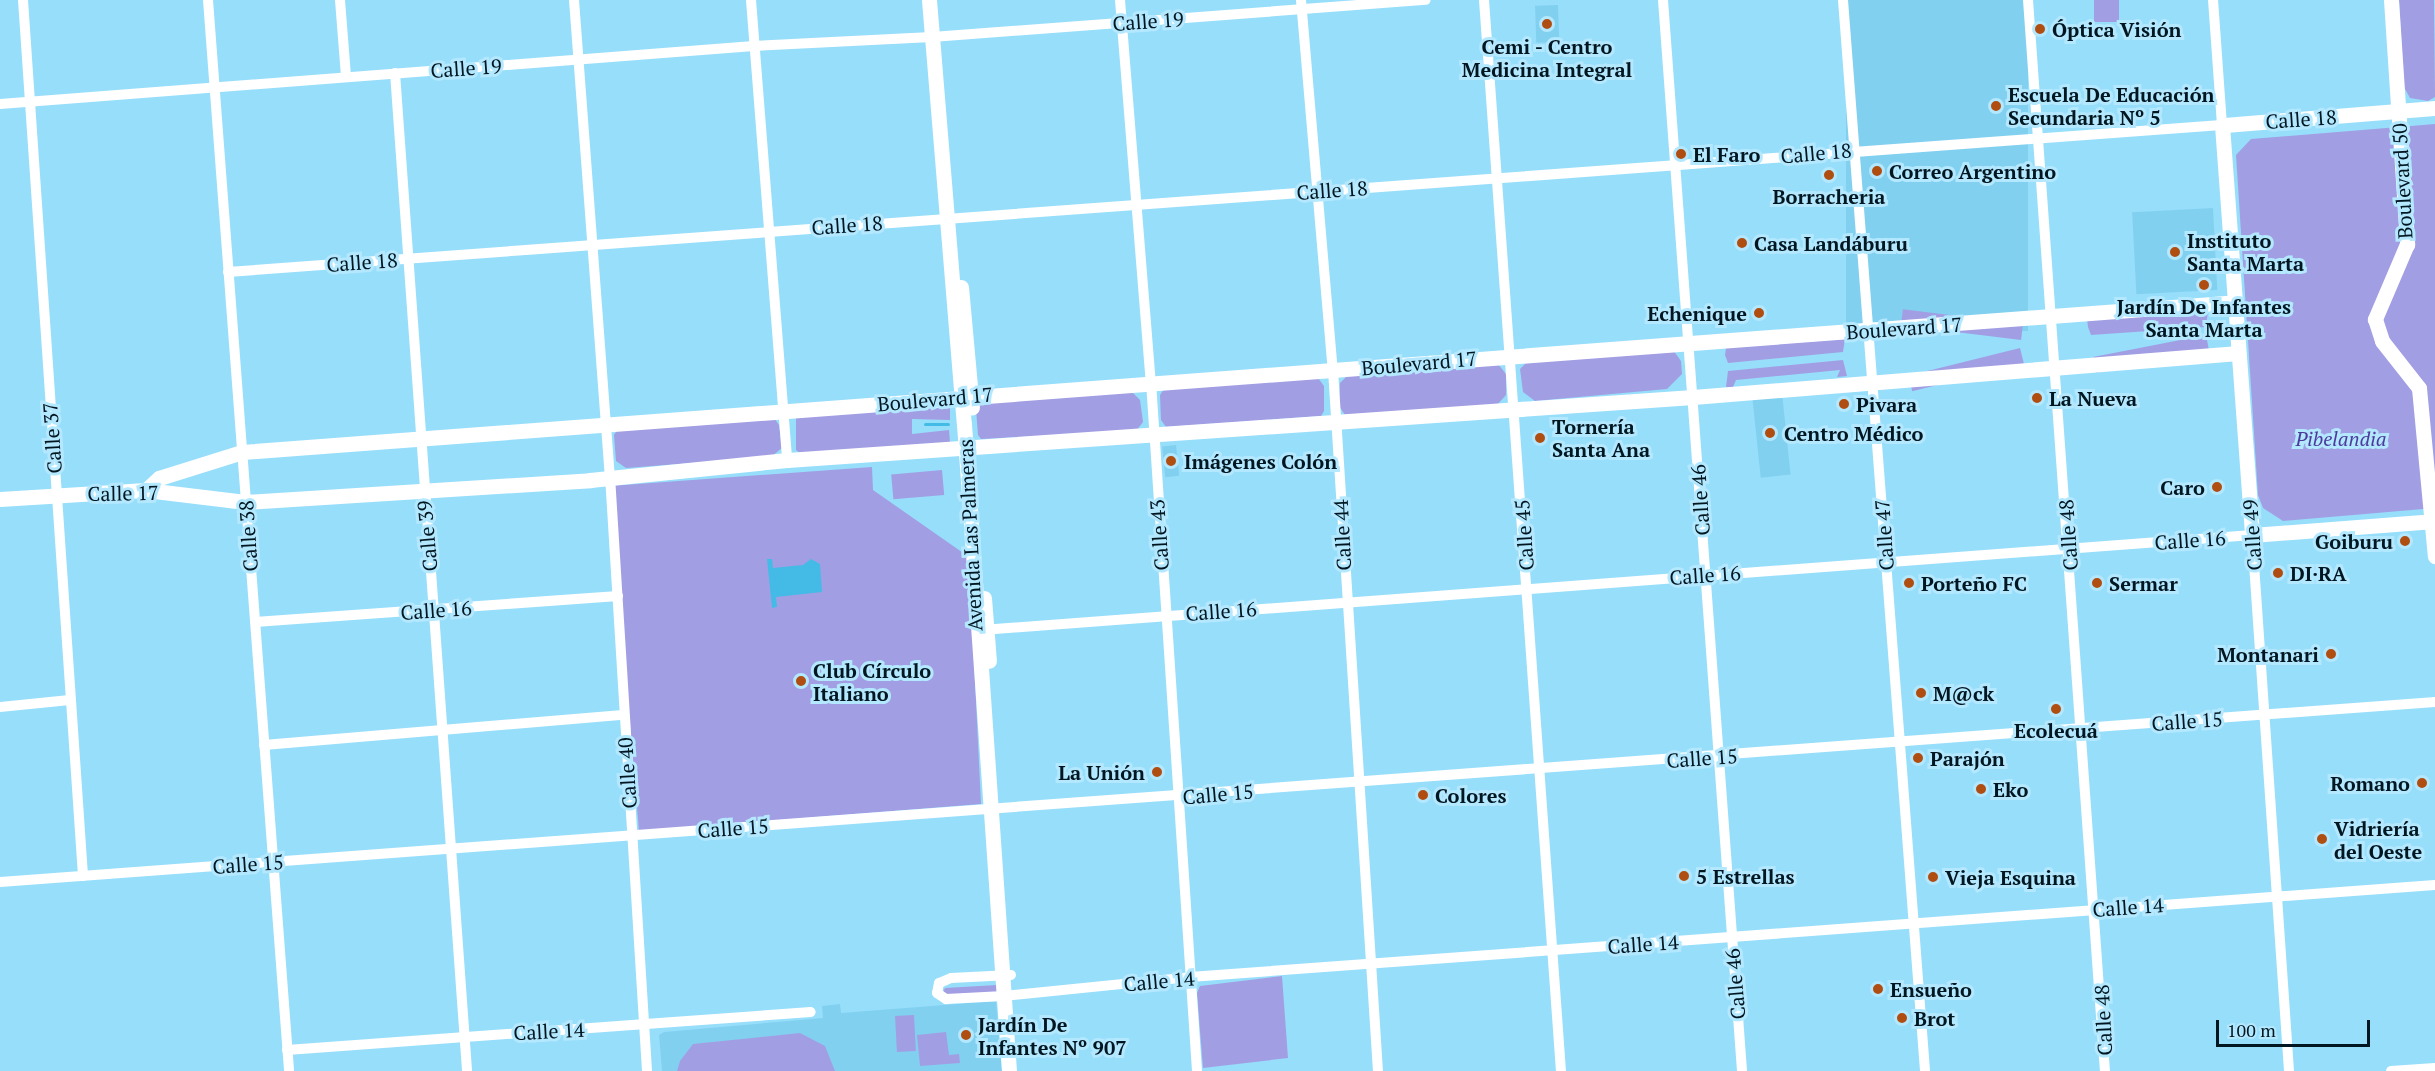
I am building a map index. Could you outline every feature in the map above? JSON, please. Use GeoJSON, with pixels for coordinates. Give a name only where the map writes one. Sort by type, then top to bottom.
{"type":"FeatureCollection","features":[{"type":"Feature","properties":{"kind":"main road","name":"Avenida Las Palmeras"},"geometry":{"type":"LineString","coordinates":[[929,0],[937,37]]}},
{"type":"Feature","properties":{"kind":"main road","name":"Avenida Las Palmeras"},"geometry":{"type":"LineString","coordinates":[[939,0],[937,37],[966,397],[1007,975],[1009,1071]]}},
{"type":"Feature","properties":{"kind":"main road","name":"Boulevard 50"},"geometry":{"type":"LineString","coordinates":[[2391,0],[2407,244],[2375,319],[2382,341],[2419,388],[2434,521],[2435,555]]}},
{"type":"Feature","properties":{"kind":"main road","name":"Calle 18"},"geometry":{"type":"LineString","coordinates":[[2222,125],[2435,108]]}},
{"type":"Feature","properties":{"kind":"main road","name":"Calle 49"},"geometry":{"type":"LineString","coordinates":[[2222,125],[2252,535]]}},
{"type":"Feature","properties":{"kind":"main road","name":"Boulevard 17"},"geometry":{"type":"LineString","coordinates":[[146,490],[159,478],[242,452],[604,427],[1150,382],[1512,355],[1689,345],[2235,302]]}},
{"type":"Feature","properties":{"kind":"main road"},"geometry":{"type":"LineString","coordinates":[[610,476],[788,460],[1693,397],[2238,353]]}},
{"type":"Feature","properties":{"kind":"main road","name":"Calle 17"},"geometry":{"type":"LineString","coordinates":[[0,499],[146,490],[245,502],[610,476]]}},
{"type":"Feature","properties":{"kind":"main road","name":"Calle 16"},"geometry":{"type":"LineString","coordinates":[[2252,535],[2434,521]]}},
{"type":"Feature","properties":{"kind":"main road","name":"Avenida Las Palmeras"},"geometry":{"type":"LineString","coordinates":[[1008,995],[1018,1071]]}},
{"type":"Feature","properties":{"kind":"street","name":"Calle 37"},"geometry":{"type":"LineString","coordinates":[[23,0],[83,876]]}},
{"type":"Feature","properties":{"kind":"street","name":"Calle 38"},"geometry":{"type":"LineString","coordinates":[[208,0],[289,1071]]}},
{"type":"Feature","properties":{"kind":"street"},"geometry":{"type":"LineString","coordinates":[[340,0],[346,77]]}},
{"type":"Feature","properties":{"kind":"street"},"geometry":{"type":"LineString","coordinates":[[574,0],[604,427]]}},
{"type":"Feature","properties":{"kind":"street"},"geometry":{"type":"LineString","coordinates":[[751,0],[788,460]]}},
{"type":"Feature","properties":{"kind":"street","name":"Calle 43"},"geometry":{"type":"LineString","coordinates":[[1119,0],[1150,382],[1164,615],[1197,1071]]}},
{"type":"Feature","properties":{"kind":"street","name":"Calle 19"},"geometry":{"type":"LineString","coordinates":[[0,104],[754,46],[937,37],[1121,23],[1301,5],[1426,0]]}},
{"type":"Feature","properties":{"kind":"street","name":"Calle 45"},"geometry":{"type":"LineString","coordinates":[[1484,0],[1512,355],[1561,1071]]}},
{"type":"Feature","properties":{"kind":"street","name":"Calle 46"},"geometry":{"type":"LineString","coordinates":[[1663,0],[1742,1071]]}},
{"type":"Feature","properties":{"kind":"street","name":"Calle 47"},"geometry":{"type":"LineString","coordinates":[[1844,0],[1871,330],[1873,383],[1925,1071]]}},
{"type":"Feature","properties":{"kind":"street","name":"Calle 48"},"geometry":{"type":"LineString","coordinates":[[2028,0],[2106,1071]]}},
{"type":"Feature","properties":{"kind":"street","name":"Calle 49"},"geometry":{"type":"LineString","coordinates":[[2213,0],[2222,125]]}},
{"type":"Feature","properties":{"kind":"street","name":"Calle 44"},"geometry":{"type":"LineString","coordinates":[[1301,5],[1315,192],[1333,370],[1369,966],[1378,1071]]}},
{"type":"Feature","properties":{"kind":"street","name":"Calle 39"},"geometry":{"type":"LineString","coordinates":[[394,73],[466,1071]]}},
{"type":"Feature","properties":{"kind":"street","name":"Calle 18"},"geometry":{"type":"LineString","coordinates":[[228,272],[1676,165],[1857,149],[2222,125]]}},
{"type":"Feature","properties":{"kind":"street","name":"Calle 40"},"geometry":{"type":"LineString","coordinates":[[604,427],[610,476],[618,596],[622,715],[647,1071]]}},
{"type":"Feature","properties":{"kind":"street","name":"Calle 49"},"geometry":{"type":"LineString","coordinates":[[2252,535],[2289,1071]]}},
{"type":"Feature","properties":{"kind":"street","name":"Calle 16"},"geometry":{"type":"LineString","coordinates":[[981,630],[2252,535]]}},
{"type":"Feature","properties":{"kind":"street","name":"Calle 16"},"geometry":{"type":"LineString","coordinates":[[255,622],[434,611],[618,596]]}},
{"type":"Feature","properties":{"kind":"street"},"geometry":{"type":"LineString","coordinates":[[0,706],[70,700]]}},
{"type":"Feature","properties":{"kind":"street","name":"Calle 15"},"geometry":{"type":"LineString","coordinates":[[0,882],[995,809],[1178,798],[1359,781],[1901,744],[2081,728],[2435,702]]}},
{"type":"Feature","properties":{"kind":"street"},"geometry":{"type":"LineString","coordinates":[[264,745],[622,715]]}},
{"type":"Feature","properties":{"kind":"street","name":"Calle 14"},"geometry":{"type":"LineString","coordinates":[[1007,975],[951,978],[939,983],[937,993],[946,999],[1008,995],[1190,977],[1369,966],[2435,885]]}},
{"type":"Feature","properties":{"kind":"street","name":"Calle 14"},"geometry":{"type":"LineString","coordinates":[[287,1050],[465,1035],[644,1026],[811,1012]]}},
{"type":"Feature","properties":{"kind":"street"},"geometry":{"type":"LineString","coordinates":[[2391,1071],[2435,1068]]}},
{"type":"Feature","properties":{"kind":"shaded area"},"geometry":{"type":"Polygon","coordinates":[[[1846,0],[2028,0],[2028,331],[1846,331],[1846,0]]]}},
{"type":"Feature","properties":{"kind":"shaded area","name":"Cemi - Centro Medicina Integral"},"geometry":{"type":"Polygon","coordinates":[[[1558,5],[1559,42],[1536,43],[1535,6],[1558,5]]]}},
{"type":"Feature","properties":{"kind":"shaded area","name":"Instituto Santa Marta"},"geometry":{"type":"Polygon","coordinates":[[[2213,208],[2217,290],[2136,294],[2132,212],[2213,208]]]}},
{"type":"Feature","properties":{"kind":"shaded area","name":"Centro Médico"},"geometry":{"type":"Polygon","coordinates":[[[1782,393],[1791,475],[1761,478],[1752,396],[1782,393]]]}},
{"type":"Feature","properties":{"kind":"shaded area","name":"Imágenes Colón"},"geometry":{"type":"Polygon","coordinates":[[[1176,445],[1179,476],[1165,477],[1162,446],[1176,445]]]}},
{"type":"Feature","properties":{"kind":"shaded area"},"geometry":{"type":"Polygon","coordinates":[[[767,559],[772,559],[773,568],[803,565],[811,559],[820,564],[822,592],[776,597],[777,607],[772,608],[767,559]]]}},
{"type":"Feature","properties":{"kind":"shaded area"},"geometry":{"type":"Polygon","coordinates":[[[996,1001],[1002,1071],[662,1071],[659,1035],[664,1032],[823,1018],[822,1006],[840,1004],[841,1013],[996,1001]]]}},
{"type":"Feature","properties":{"kind":"green space"},"geometry":{"type":"Polygon","coordinates":[[[2094,0],[2119,0],[2119,22],[2094,22],[2094,0]]]}},
{"type":"Feature","properties":{"kind":"green space"},"geometry":{"type":"Polygon","coordinates":[[[2399,0],[2434,0],[2435,97],[2428,101],[2410,98],[2404,87],[2399,0]]]}},
{"type":"Feature","properties":{"kind":"green space","name":"Pibelandia"},"geometry":{"type":"Polygon","coordinates":[[[2435,124],[2435,508],[2283,521],[2263,508],[2258,495],[2236,155],[2251,139],[2435,124]]]}},
{"type":"Feature","properties":{"kind":"green space"},"geometry":{"type":"Polygon","coordinates":[[[1903,309],[2023,324],[2021,340],[1901,325],[1903,309]]]}},
{"type":"Feature","properties":{"kind":"green space"},"geometry":{"type":"Polygon","coordinates":[[[2208,311],[2206,327],[2091,335],[2087,319],[2208,311]]]}},
{"type":"Feature","properties":{"kind":"green space"},"geometry":{"type":"Polygon","coordinates":[[[2206,335],[2209,351],[2096,373],[2093,357],[2206,335]]]}},
{"type":"Feature","properties":{"kind":"green space"},"geometry":{"type":"Polygon","coordinates":[[[1845,339],[1843,352],[1728,363],[1725,355],[1726,348],[1845,339]]]}},
{"type":"Feature","properties":{"kind":"green space"},"geometry":{"type":"Polygon","coordinates":[[[2020,348],[2024,364],[1912,391],[1908,376],[2020,348]]]}},
{"type":"Feature","properties":{"kind":"green space"},"geometry":{"type":"Polygon","coordinates":[[[1673,350],[1681,361],[1682,374],[1667,389],[1535,401],[1523,392],[1520,369],[1528,361],[1673,350]]]}},
{"type":"Feature","properties":{"kind":"green space"},"geometry":{"type":"Polygon","coordinates":[[[1843,360],[1847,376],[1837,377],[1840,370],[1736,380],[1733,387],[1726,387],[1728,371],[1843,360]]]}},
{"type":"Feature","properties":{"kind":"green space"},"geometry":{"type":"Polygon","coordinates":[[[1498,364],[1506,374],[1506,395],[1497,405],[1345,415],[1339,406],[1340,383],[1348,375],[1498,364]]]}},
{"type":"Feature","properties":{"kind":"green space"},"geometry":{"type":"Polygon","coordinates":[[[1318,378],[1324,386],[1324,411],[1321,416],[1166,427],[1161,420],[1160,395],[1164,389],[1318,378]]]}},
{"type":"Feature","properties":{"kind":"green space"},"geometry":{"type":"Polygon","coordinates":[[[1132,392],[1140,400],[1143,422],[1136,431],[981,439],[978,435],[976,409],[984,402],[1132,392]]]}},
{"type":"Feature","properties":{"kind":"green space"},"geometry":{"type":"Polygon","coordinates":[[[950,403],[950,420],[912,419],[912,434],[949,430],[950,443],[800,453],[796,450],[796,417],[950,403]]]}},
{"type":"Feature","properties":{"kind":"green space"},"geometry":{"type":"Polygon","coordinates":[[[774,418],[779,425],[782,448],[771,457],[626,468],[616,461],[614,435],[618,429],[774,418]]]}},
{"type":"Feature","properties":{"kind":"green space","name":"Club Círculo Italiano"},"geometry":{"type":"Polygon","coordinates":[[[872,467],[873,490],[969,557],[981,804],[639,831],[610,486],[872,467]]]}},
{"type":"Feature","properties":{"kind":"green space"},"geometry":{"type":"Polygon","coordinates":[[[942,470],[944,495],[893,499],[891,474],[942,470]]]}},
{"type":"Feature","properties":{"kind":"green space"},"geometry":{"type":"Polygon","coordinates":[[[1282,976],[1288,1058],[1203,1068],[1197,993],[1200,986],[1282,976]]]}},
{"type":"Feature","properties":{"kind":"green space"},"geometry":{"type":"Polygon","coordinates":[[[997,985],[998,993],[944,996],[943,992],[945,988],[997,985]]]}},
{"type":"Feature","properties":{"kind":"green space"},"geometry":{"type":"Polygon","coordinates":[[[914,1015],[916,1051],[897,1052],[895,1016],[914,1015]]]}},
{"type":"Feature","properties":{"kind":"green space"},"geometry":{"type":"Polygon","coordinates":[[[946,1032],[949,1055],[959,1054],[960,1063],[920,1066],[917,1035],[946,1032]]]}},
{"type":"Feature","properties":{"kind":"green space"},"geometry":{"type":"Polygon","coordinates":[[[800,1033],[825,1046],[835,1071],[677,1071],[680,1061],[693,1044],[800,1033]]]}},
{"type":"Feature","properties":{"kind":"waterway"},"geometry":{"type":"LineString","coordinates":[[925,424],[948,424]]}},
{"type":"Feature","properties":{"kind":"place","name":"Cemi - Centro Medicina Integral"},"geometry":{"type":"Point","coordinates":[1547,24]}},
{"type":"Feature","properties":{"kind":"place","name":"Óptica Visión"},"geometry":{"type":"Point","coordinates":[2040,29]}},
{"type":"Feature","properties":{"kind":"place","name":"Escuela De Educación Secundaria Nº 5"},"geometry":{"type":"Point","coordinates":[1996,106]}},
{"type":"Feature","properties":{"kind":"place","name":"El Faro"},"geometry":{"type":"Point","coordinates":[1681,154]}},
{"type":"Feature","properties":{"kind":"place","name":"Correo Argentino"},"geometry":{"type":"Point","coordinates":[1877,171]}},
{"type":"Feature","properties":{"kind":"place","name":"Borracheria"},"geometry":{"type":"Point","coordinates":[1829,175]}},
{"type":"Feature","properties":{"kind":"place","name":"Casa Landáburu"},"geometry":{"type":"Point","coordinates":[1742,243]}},
{"type":"Feature","properties":{"kind":"place","name":"Instituto Santa Marta"},"geometry":{"type":"Point","coordinates":[2175,252]}},
{"type":"Feature","properties":{"kind":"place","name":"Jardín De Infantes Santa Marta"},"geometry":{"type":"Point","coordinates":[2204,285]}},
{"type":"Feature","properties":{"kind":"place","name":"Echenique"},"geometry":{"type":"Point","coordinates":[1759,313]}},
{"type":"Feature","properties":{"kind":"place","name":"La Nueva"},"geometry":{"type":"Point","coordinates":[2037,398]}},
{"type":"Feature","properties":{"kind":"place","name":"Pivara"},"geometry":{"type":"Point","coordinates":[1844,404]}},
{"type":"Feature","properties":{"kind":"place","name":"Centro Médico"},"geometry":{"type":"Point","coordinates":[1770,433]}},
{"type":"Feature","properties":{"kind":"place","name":"Tornería Santa Ana"},"geometry":{"type":"Point","coordinates":[1540,438]}},
{"type":"Feature","properties":{"kind":"place","name":"Imágenes Colón"},"geometry":{"type":"Point","coordinates":[1171,461]}},
{"type":"Feature","properties":{"kind":"place","name":"Caro"},"geometry":{"type":"Point","coordinates":[2217,487]}},
{"type":"Feature","properties":{"kind":"place","name":"Goiburu"},"geometry":{"type":"Point","coordinates":[2405,541]}},
{"type":"Feature","properties":{"kind":"place","name":"DI·RA"},"geometry":{"type":"Point","coordinates":[2278,573]}},
{"type":"Feature","properties":{"kind":"place","name":"Porteño FC"},"geometry":{"type":"Point","coordinates":[1909,583]}},
{"type":"Feature","properties":{"kind":"place","name":"Sermar"},"geometry":{"type":"Point","coordinates":[2097,583]}},
{"type":"Feature","properties":{"kind":"place","name":"Montanari"},"geometry":{"type":"Point","coordinates":[2331,654]}},
{"type":"Feature","properties":{"kind":"place","name":"Club Círculo Italiano"},"geometry":{"type":"Point","coordinates":[801,681]}},
{"type":"Feature","properties":{"kind":"place","name":"M@ck"},"geometry":{"type":"Point","coordinates":[1921,693]}},
{"type":"Feature","properties":{"kind":"place","name":"Ecolecuá"},"geometry":{"type":"Point","coordinates":[2056,709]}},
{"type":"Feature","properties":{"kind":"place","name":"Parajón"},"geometry":{"type":"Point","coordinates":[1918,758]}},
{"type":"Feature","properties":{"kind":"place","name":"La Unión"},"geometry":{"type":"Point","coordinates":[1157,772]}},
{"type":"Feature","properties":{"kind":"place","name":"Romano"},"geometry":{"type":"Point","coordinates":[2422,783]}},
{"type":"Feature","properties":{"kind":"place","name":"Eko"},"geometry":{"type":"Point","coordinates":[1981,789]}},
{"type":"Feature","properties":{"kind":"place","name":"Colores"},"geometry":{"type":"Point","coordinates":[1423,795]}},
{"type":"Feature","properties":{"kind":"place","name":"Vidriería del Oeste"},"geometry":{"type":"Point","coordinates":[2322,839]}},
{"type":"Feature","properties":{"kind":"place","name":"5 Estrellas"},"geometry":{"type":"Point","coordinates":[1684,876]}},
{"type":"Feature","properties":{"kind":"place","name":"Vieja Esquina"},"geometry":{"type":"Point","coordinates":[1933,877]}},
{"type":"Feature","properties":{"kind":"place","name":"Ensueño"},"geometry":{"type":"Point","coordinates":[1878,989]}},
{"type":"Feature","properties":{"kind":"place","name":"Brot"},"geometry":{"type":"Point","coordinates":[1902,1018]}},
{"type":"Feature","properties":{"kind":"place","name":"Jardín De Infantes Nº 907"},"geometry":{"type":"Point","coordinates":[966,1035]}}]}
